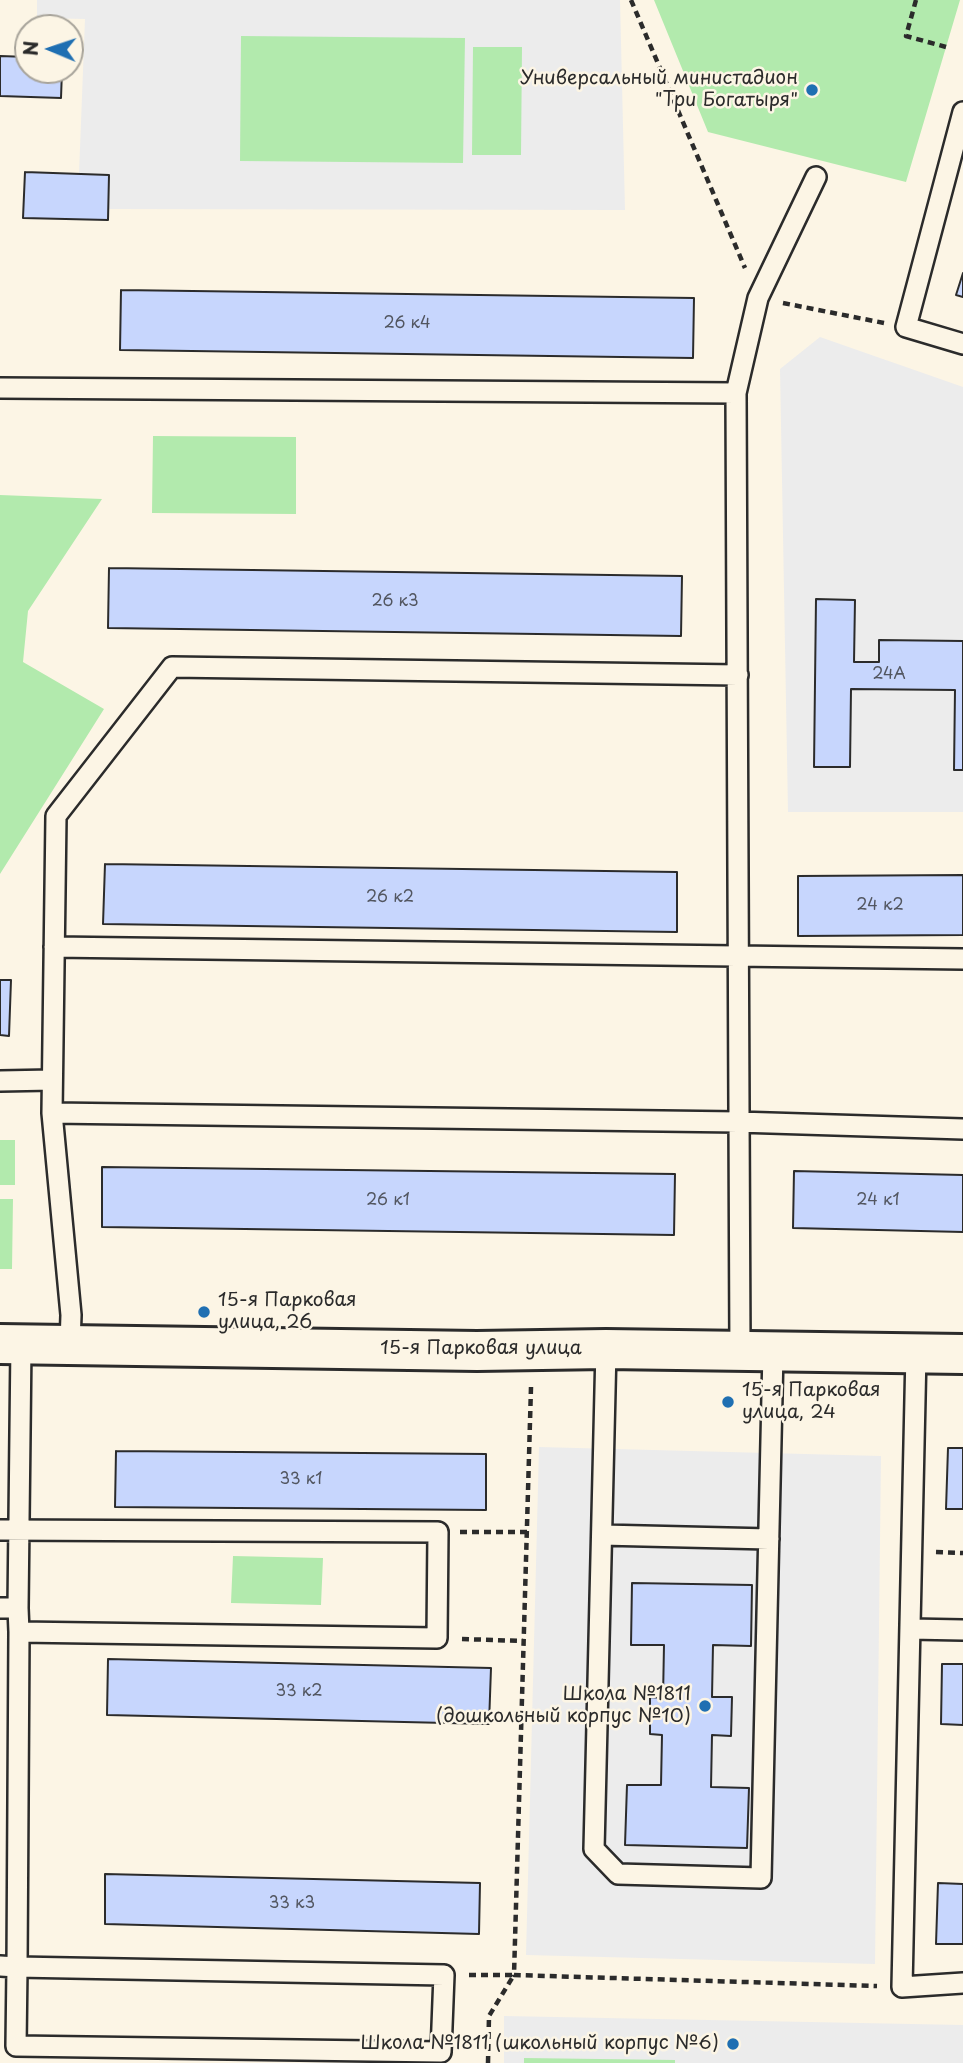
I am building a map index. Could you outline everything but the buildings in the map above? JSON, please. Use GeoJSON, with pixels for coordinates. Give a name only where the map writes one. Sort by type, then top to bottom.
{"type":"FeatureCollection","features":[{"type":"Feature","properties":{"kind":"street","name":"15-я Парковая улица"},"geometry":{"type":"LineString","coordinates":[[10,1344],[963,1354]]}},
{"type":"Feature","properties":{"kind":"lane"},"geometry":{"type":"LineString","coordinates":[[963,112],[906,327],[963,344]]}},
{"type":"Feature","properties":{"kind":"lane"},"geometry":{"type":"LineString","coordinates":[[606,1349],[594,1849],[618,1874],[761,1878],[769,1539],[738,1122],[736,393],[758,298],[816,177]]}},
{"type":"Feature","properties":{"kind":"lane"},"geometry":{"type":"LineString","coordinates":[[0,388],[736,393]]}},
{"type":"Feature","properties":{"kind":"lane"},"geometry":{"type":"LineString","coordinates":[[70,1344],[71,1315],[52,1113],[56,816],[172,667],[738,675]]}},
{"type":"Feature","properties":{"kind":"lane"},"geometry":{"type":"LineString","coordinates":[[54,947],[963,959]]}},
{"type":"Feature","properties":{"kind":"lane"},"geometry":{"type":"LineString","coordinates":[[0,1080],[52,1080]]}},
{"type":"Feature","properties":{"kind":"lane"},"geometry":{"type":"LineString","coordinates":[[52,1113],[738,1122],[963,1129]]}},
{"type":"Feature","properties":{"kind":"lane"},"geometry":{"type":"LineString","coordinates":[[8,1966],[444,1975],[441,2052],[16,2046],[8,1966],[19,1632],[9,1608],[10,1344]]}},
{"type":"Feature","properties":{"kind":"lane"},"geometry":{"type":"LineString","coordinates":[[916,1353],[902,1987],[963,1983]]}},
{"type":"Feature","properties":{"kind":"lane"},"geometry":{"type":"LineString","coordinates":[[10,1530],[438,1532],[437,1638],[19,1632]]}},
{"type":"Feature","properties":{"kind":"lane"},"geometry":{"type":"LineString","coordinates":[[602,1535],[769,1539]]}},
{"type":"Feature","properties":{"kind":"lane"},"geometry":{"type":"LineString","coordinates":[[910,1629],[963,1630]]}},
{"type":"Feature","properties":{"kind":"path"},"geometry":{"type":"LineString","coordinates":[[631,0],[758,298],[906,327]]}},
{"type":"Feature","properties":{"kind":"path"},"geometry":{"type":"LineString","coordinates":[[916,0],[906,36],[946,47]]}},
{"type":"Feature","properties":{"kind":"path"},"geometry":{"type":"LineString","coordinates":[[438,1532],[527,1532]]}},
{"type":"Feature","properties":{"kind":"path"},"geometry":{"type":"LineString","coordinates":[[437,1638],[524,1641]]}},
{"type":"Feature","properties":{"kind":"path"},"geometry":{"type":"LineString","coordinates":[[444,1975],[514,1975],[489,2016],[488,2063]]}},
{"type":"Feature","properties":{"kind":"shaded area"},"geometry":{"type":"Polygon","coordinates":[[[37,0],[620,0],[625,210],[109,209],[109,175],[79,174],[84,84],[84,14],[37,14],[37,0]]]}},
{"type":"Feature","properties":{"kind":"shaded area"},"geometry":{"type":"Polygon","coordinates":[[[820,337],[963,387],[963,812],[788,812],[780,369],[820,337]]]}},
{"type":"Feature","properties":{"kind":"shaded area","name":"Школа №1811 (дошкольный корпус №10)"},"geometry":{"type":"Polygon","coordinates":[[[539,1447],[881,1456],[875,1964],[526,1955],[539,1447]]]}},
{"type":"Feature","properties":{"kind":"shaded area","name":"Школа №1811 (школьный корпус №6)"},"geometry":{"type":"Polygon","coordinates":[[[504,2016],[963,2025],[963,2063],[504,2063],[504,2016]]]}},
{"type":"Feature","properties":{"kind":"green space","name":"Универсальный министадион \"Три Богатыря\""},"geometry":{"type":"Polygon","coordinates":[[[654,0],[960,0],[906,182],[708,132],[654,0]]]}},
{"type":"Feature","properties":{"kind":"green space"},"geometry":{"type":"Polygon","coordinates":[[[241,36],[465,38],[463,163],[240,161],[241,36]]]}},
{"type":"Feature","properties":{"kind":"green space"},"geometry":{"type":"Polygon","coordinates":[[[473,47],[522,47],[521,155],[472,155],[473,47]]]}},
{"type":"Feature","properties":{"kind":"green space"},"geometry":{"type":"Polygon","coordinates":[[[153,436],[296,437],[296,514],[152,513],[153,436]]]}},
{"type":"Feature","properties":{"kind":"green space"},"geometry":{"type":"Polygon","coordinates":[[[0,495],[102,499],[28,611],[23,662],[104,709],[0,874],[0,495]]]}},
{"type":"Feature","properties":{"kind":"green space"},"geometry":{"type":"Polygon","coordinates":[[[0,1140],[15,1140],[15,1185],[0,1185],[0,1140]]]}},
{"type":"Feature","properties":{"kind":"green space"},"geometry":{"type":"Polygon","coordinates":[[[0,1199],[13,1199],[12,1269],[0,1269],[0,1199]]]}},
{"type":"Feature","properties":{"kind":"green space"},"geometry":{"type":"Polygon","coordinates":[[[233,1556],[323,1558],[321,1605],[231,1603],[233,1556]]]}},
{"type":"Feature","properties":{"kind":"green space"},"geometry":{"type":"Polygon","coordinates":[[[524,2058],[675,2060],[675,2063],[524,2063],[524,2058]]]}},
{"type":"Feature","properties":{"kind":"place","name":"Универсальный министадион \"Три Богатыря\""},"geometry":{"type":"Point","coordinates":[812,90]}},
{"type":"Feature","properties":{"kind":"place","name":"15-я Парковая улица, 26"},"geometry":{"type":"Point","coordinates":[204,1312]}},
{"type":"Feature","properties":{"kind":"place","name":"15-я Парковая улица, 24"},"geometry":{"type":"Point","coordinates":[728,1402]}},
{"type":"Feature","properties":{"kind":"place","name":"Школа №1811 (дошкольный корпус №10)"},"geometry":{"type":"Point","coordinates":[705,1706]}},
{"type":"Feature","properties":{"kind":"place","name":"Школа №1811 (школьный корпус №6)"},"geometry":{"type":"Point","coordinates":[733,2044]}}]}
